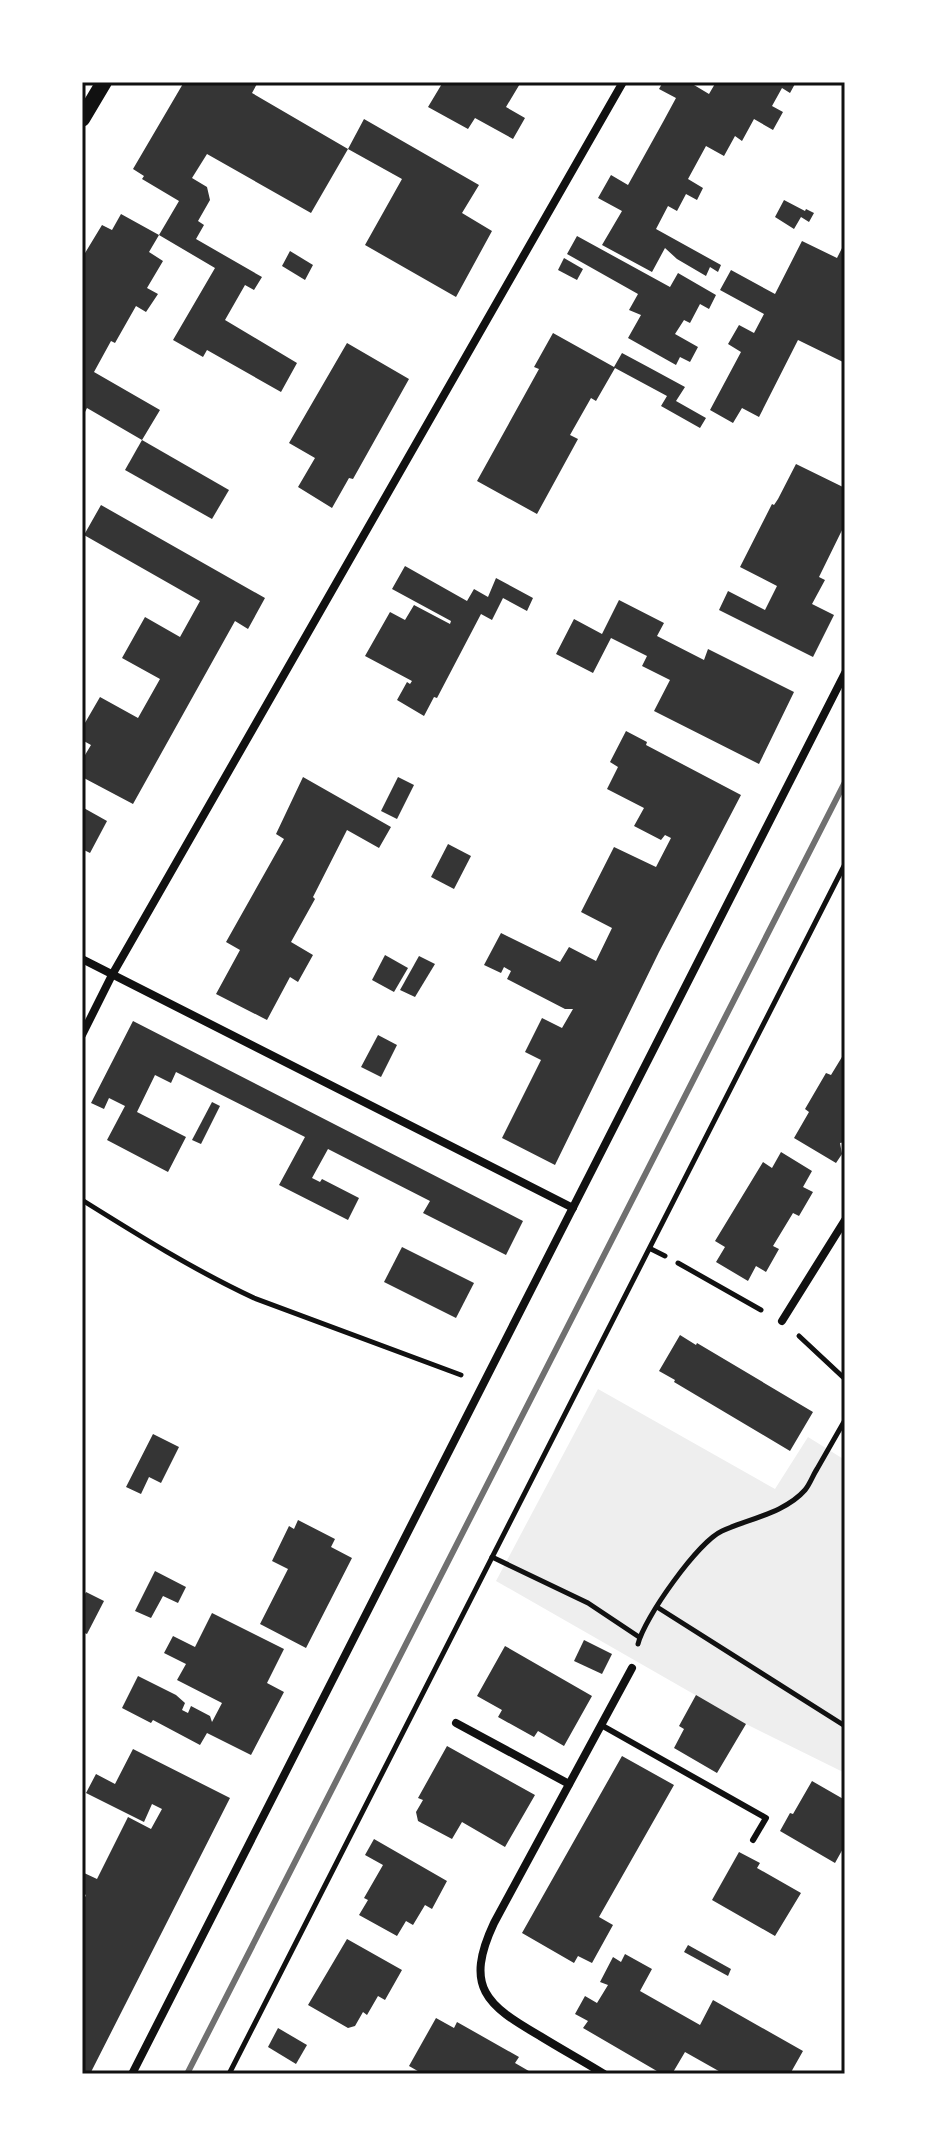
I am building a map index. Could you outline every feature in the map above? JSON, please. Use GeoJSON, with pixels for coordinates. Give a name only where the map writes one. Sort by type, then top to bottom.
{"type":"FeatureCollection","features":[{"type":"Feature","properties":{"kind":"main road"},"geometry":{"type":"LineString","coordinates":[[82,119],[104,82]]}},
{"type":"Feature","properties":{"kind":"street"},"geometry":{"type":"LineString","coordinates":[[82,1035],[112,975],[623,82]]}},
{"type":"Feature","properties":{"kind":"street"},"geometry":{"type":"LineString","coordinates":[[132,2074],[845,673]]}},
{"type":"Feature","properties":{"kind":"street"},"geometry":{"type":"LineString","coordinates":[[82,959],[573,1208]]}},
{"type":"Feature","properties":{"kind":"street"},"geometry":{"type":"LineString","coordinates":[[782,1321],[845,1220]]}},
{"type":"Feature","properties":{"kind":"street"},"geometry":{"type":"LineString","coordinates":[[604,2074],[506,2016],[486,1994],[480,1975],[482,1952],[494,1923],[632,1668]]}},
{"type":"Feature","properties":{"kind":"street"},"geometry":{"type":"LineString","coordinates":[[456,1723],[569,1784]]}},
{"type":"Feature","properties":{"kind":"lane"},"geometry":{"type":"LineString","coordinates":[[601,1725],[766,1818],[753,1840]]}},
{"type":"Feature","properties":{"kind":"path"},"geometry":{"type":"LineString","coordinates":[[229,2074],[845,864]]}},
{"type":"Feature","properties":{"kind":"path"},"geometry":{"type":"LineString","coordinates":[[82,1200],[225,1285],[484,1384]]}},
{"type":"Feature","properties":{"kind":"path"},"geometry":{"type":"LineString","coordinates":[[651,1249],[665,1256]]}},
{"type":"Feature","properties":{"kind":"path"},"geometry":{"type":"LineString","coordinates":[[678,1263],[782,1321],[845,1379]]}},
{"type":"Feature","properties":{"kind":"path"},"geometry":{"type":"LineString","coordinates":[[632,1668],[639,1637],[691,1559],[718,1533],[774,1511],[805,1490],[845,1420]]}},
{"type":"Feature","properties":{"kind":"path"},"geometry":{"type":"LineString","coordinates":[[492,1557],[588,1603],[639,1637]]}},
{"type":"Feature","properties":{"kind":"path"},"geometry":{"type":"LineString","coordinates":[[657,1607],[845,1726]]}},
{"type":"Feature","properties":{"kind":"shaded area"},"geometry":{"type":"Polygon","coordinates":[[[598,1389],[775,1489],[808,1437],[845,1460],[845,1773],[746,1724],[496,1581],[598,1389]]]}},
{"type":"Feature","properties":{"kind":"building"},"geometry":{"type":"Polygon","coordinates":[[[184,82],[258,82],[252,93],[348,149],[311,213],[207,154],[192,178],[207,187],[210,200],[198,221],[204,225],[196,239],[262,277],[254,290],[245,285],[225,320],[297,363],[281,392],[207,350],[203,357],[173,340],[215,268],[159,235],[179,201],[142,179],[144,176],[133,169],[184,82]]]}},
{"type":"Feature","properties":{"kind":"building"},"geometry":{"type":"Polygon","coordinates":[[[443,82],[521,82],[506,107],[525,118],[513,139],[475,118],[468,129],[428,107],[443,82]]]}},
{"type":"Feature","properties":{"kind":"building"},"geometry":{"type":"Polygon","coordinates":[[[663,82],[689,82],[709,94],[716,82],[796,82],[790,93],[782,88],[772,106],[783,112],[773,130],[754,119],[742,141],[735,136],[724,156],[706,146],[688,179],[703,188],[697,200],[686,194],[677,211],[668,206],[656,229],[721,265],[718,272],[710,267],[706,276],[665,248],[652,272],[602,245],[622,211],[598,198],[611,175],[628,185],[676,98],[659,89],[663,82]]]}},
{"type":"Feature","properties":{"kind":"building"},"geometry":{"type":"Polygon","coordinates":[[[364,119],[479,185],[462,213],[492,231],[456,297],[365,245],[402,179],[348,149],[364,119]]]}},
{"type":"Feature","properties":{"kind":"building"},"geometry":{"type":"Polygon","coordinates":[[[784,200],[814,213],[809,222],[801,217],[794,229],[775,217],[784,200]]]}},
{"type":"Feature","properties":{"kind":"building"},"geometry":{"type":"Polygon","coordinates":[[[121,214],[159,235],[149,252],[163,261],[147,288],[158,294],[146,312],[136,306],[94,372],[160,410],[142,440],[87,408],[82,418],[82,258],[102,225],[112,230],[121,214]]]}},
{"type":"Feature","properties":{"kind":"building"},"geometry":{"type":"Polygon","coordinates":[[[577,236],[670,287],[678,273],[716,295],[709,309],[700,304],[690,323],[684,320],[675,334],[698,347],[690,362],[680,357],[676,365],[628,338],[641,315],[629,310],[638,294],[567,254],[577,236]]]}},
{"type":"Feature","properties":{"kind":"building"},"geometry":{"type":"Polygon","coordinates":[[[802,241],[837,258],[845,242],[845,363],[798,340],[759,417],[742,408],[733,423],[710,410],[741,352],[728,344],[739,325],[754,333],[764,314],[720,290],[731,270],[775,294],[802,241]]]}},
{"type":"Feature","properties":{"kind":"building"},"geometry":{"type":"Polygon","coordinates":[[[290,251],[313,265],[305,280],[282,266],[290,251]]]}},
{"type":"Feature","properties":{"kind":"building"},"geometry":{"type":"Polygon","coordinates":[[[564,258],[583,269],[577,280],[558,270],[564,258]]]}},
{"type":"Feature","properties":{"kind":"building"},"geometry":{"type":"Polygon","coordinates":[[[553,333],[614,367],[622,353],[685,387],[676,401],[706,418],[700,428],[661,406],[667,396],[615,368],[596,401],[591,398],[570,435],[578,439],[537,514],[477,481],[539,369],[534,367],[553,333]]]}},
{"type":"Feature","properties":{"kind":"building"},"geometry":{"type":"Polygon","coordinates":[[[347,343],[409,379],[353,479],[349,478],[332,508],[298,487],[315,458],[289,443],[347,343]]]}},
{"type":"Feature","properties":{"kind":"building"},"geometry":{"type":"Polygon","coordinates":[[[142,440],[229,490],[212,519],[125,470],[142,440]]]}},
{"type":"Feature","properties":{"kind":"building"},"geometry":{"type":"Polygon","coordinates":[[[796,464],[845,488],[845,524],[819,577],[825,580],[812,604],[834,615],[813,657],[719,610],[728,591],[765,610],[777,586],[740,567],[796,464]]]}},
{"type":"Feature","properties":{"kind":"building"},"geometry":{"type":"Polygon","coordinates":[[[101,505],[265,598],[248,629],[235,621],[133,804],[82,777],[82,760],[91,745],[82,740],[82,728],[100,697],[138,718],[160,679],[122,658],[145,617],[180,637],[200,601],[84,535],[101,505]]]}},
{"type":"Feature","properties":{"kind":"building"},"geometry":{"type":"Polygon","coordinates":[[[405,566],[467,601],[474,589],[488,597],[496,578],[533,598],[527,611],[503,598],[492,620],[481,614],[437,698],[434,697],[424,716],[397,700],[407,682],[410,684],[412,681],[365,656],[390,612],[405,620],[414,605],[450,624],[451,621],[392,589],[405,566]]]}},
{"type":"Feature","properties":{"kind":"building"},"geometry":{"type":"Polygon","coordinates":[[[619,600],[664,623],[657,636],[704,660],[708,649],[794,692],[759,764],[654,711],[670,680],[642,666],[647,656],[611,638],[593,673],[556,654],[574,619],[602,634],[619,600]]]}},
{"type":"Feature","properties":{"kind":"building"},"geometry":{"type":"Polygon","coordinates":[[[626,731],[647,742],[646,745],[741,795],[659,952],[555,1165],[502,1138],[541,1060],[525,1052],[542,1018],[562,1028],[573,1009],[565,1009],[507,979],[511,971],[504,967],[501,973],[484,965],[501,933],[560,962],[569,947],[596,961],[612,928],[581,912],[614,847],[656,867],[671,838],[665,835],[661,840],[634,826],[644,808],[607,789],[618,767],[610,762],[626,731]]]}},
{"type":"Feature","properties":{"kind":"building"},"geometry":{"type":"Polygon","coordinates":[[[303,777],[391,827],[379,848],[347,830],[291,942],[313,955],[298,982],[290,977],[267,1020],[216,994],[240,950],[226,942],[284,839],[276,834],[303,777]]]}},
{"type":"Feature","properties":{"kind":"building"},"geometry":{"type":"Polygon","coordinates":[[[398,777],[414,785],[397,819],[381,811],[398,777]]]}},
{"type":"Feature","properties":{"kind":"building"},"geometry":{"type":"Polygon","coordinates":[[[82,807],[107,821],[90,853],[82,849],[82,807]]]}},
{"type":"Feature","properties":{"kind":"building"},"geometry":{"type":"Polygon","coordinates":[[[448,844],[471,856],[454,889],[431,877],[448,844]]]}},
{"type":"Feature","properties":{"kind":"building"},"geometry":{"type":"Polygon","coordinates":[[[385,955],[408,968],[394,992],[372,980],[385,955]]]}},
{"type":"Feature","properties":{"kind":"building"},"geometry":{"type":"Polygon","coordinates":[[[419,956],[435,964],[415,997],[400,990],[419,956]]]}},
{"type":"Feature","properties":{"kind":"building"},"geometry":{"type":"Polygon","coordinates":[[[133,1021],[523,1221],[506,1255],[423,1213],[430,1201],[328,1149],[312,1178],[320,1182],[322,1179],[359,1198],[348,1220],[279,1185],[305,1137],[176,1072],[171,1083],[155,1075],[137,1112],[186,1137],[168,1172],[107,1140],[125,1106],[109,1098],[104,1109],[91,1103],[133,1021]]]}},
{"type":"Feature","properties":{"kind":"building"},"geometry":{"type":"Polygon","coordinates":[[[378,1035],[397,1045],[381,1077],[361,1067],[378,1035]]]}},
{"type":"Feature","properties":{"kind":"building"},"geometry":{"type":"Polygon","coordinates":[[[845,1052],[845,1142],[840,1143],[842,1154],[836,1163],[794,1138],[809,1112],[805,1109],[826,1073],[831,1075],[845,1052]]]}},
{"type":"Feature","properties":{"kind":"building"},"geometry":{"type":"Polygon","coordinates":[[[212,1102],[220,1106],[201,1144],[192,1140],[212,1102]]]}},
{"type":"Feature","properties":{"kind":"building"},"geometry":{"type":"Polygon","coordinates":[[[781,1152],[812,1171],[803,1187],[813,1192],[799,1216],[793,1213],[773,1246],[779,1249],[766,1272],[756,1266],[748,1281],[716,1262],[725,1247],[715,1241],[763,1162],[772,1168],[781,1152]]]}},
{"type":"Feature","properties":{"kind":"building"},"geometry":{"type":"Polygon","coordinates":[[[402,1247],[474,1283],[456,1318],[384,1282],[402,1247]]]}},
{"type":"Feature","properties":{"kind":"building"},"geometry":{"type":"Polygon","coordinates":[[[680,1335],[813,1412],[790,1451],[659,1371],[680,1335]]]}},
{"type":"Feature","properties":{"kind":"building"},"geometry":{"type":"Polygon","coordinates":[[[153,1434],[179,1447],[161,1483],[149,1477],[141,1494],[126,1487],[153,1434]]]}},
{"type":"Feature","properties":{"kind":"building"},"geometry":{"type":"Polygon","coordinates":[[[298,1520],[335,1539],[331,1547],[352,1558],[306,1648],[260,1624],[288,1569],[272,1561],[289,1526],[294,1529],[298,1520]]]}},
{"type":"Feature","properties":{"kind":"building"},"geometry":{"type":"Polygon","coordinates":[[[155,1571],[186,1587],[178,1603],[163,1596],[151,1618],[135,1611],[155,1571]]]}},
{"type":"Feature","properties":{"kind":"building"},"geometry":{"type":"Polygon","coordinates":[[[86,1592],[104,1601],[87,1634],[82,1632],[82,1599],[86,1592]]]}},
{"type":"Feature","properties":{"kind":"building"},"geometry":{"type":"Polygon","coordinates":[[[212,1613],[284,1649],[267,1683],[284,1692],[251,1755],[207,1733],[200,1745],[153,1720],[151,1723],[122,1708],[138,1676],[176,1695],[185,1703],[182,1710],[188,1713],[191,1706],[210,1716],[212,1722],[222,1703],[177,1680],[186,1664],[164,1653],[173,1636],[195,1647],[212,1613]]]}},
{"type":"Feature","properties":{"kind":"building"},"geometry":{"type":"Polygon","coordinates":[[[584,1640],[612,1654],[602,1674],[574,1661],[584,1640]]]}},
{"type":"Feature","properties":{"kind":"building"},"geometry":{"type":"Polygon","coordinates":[[[505,1646],[592,1696],[564,1746],[538,1731],[534,1737],[498,1717],[502,1710],[477,1696],[505,1646]]]}},
{"type":"Feature","properties":{"kind":"building"},"geometry":{"type":"Polygon","coordinates":[[[696,1695],[746,1724],[717,1773],[674,1748],[684,1729],[679,1726],[696,1695]]]}},
{"type":"Feature","properties":{"kind":"building"},"geometry":{"type":"Polygon","coordinates":[[[447,1746],[535,1795],[505,1847],[462,1822],[452,1839],[418,1821],[416,1812],[423,1800],[418,1798],[447,1746]]]}},
{"type":"Feature","properties":{"kind":"building"},"geometry":{"type":"Polygon","coordinates":[[[133,1749],[230,1798],[90,2074],[82,2074],[82,1904],[86,1895],[82,1893],[82,1872],[97,1879],[128,1817],[151,1829],[162,1809],[152,1804],[144,1822],[86,1793],[96,1774],[115,1784],[133,1749]]]}},
{"type":"Feature","properties":{"kind":"building"},"geometry":{"type":"Polygon","coordinates":[[[622,1756],[674,1785],[599,1917],[613,1925],[592,1963],[578,1956],[574,1963],[522,1933],[622,1756]]]}},
{"type":"Feature","properties":{"kind":"building"},"geometry":{"type":"Polygon","coordinates":[[[812,1781],[845,1800],[845,1845],[835,1863],[780,1831],[812,1781]]]}},
{"type":"Feature","properties":{"kind":"building"},"geometry":{"type":"Polygon","coordinates":[[[374,1839],[447,1881],[432,1909],[425,1905],[413,1925],[406,1921],[397,1936],[359,1915],[368,1900],[364,1898],[383,1865],[365,1855],[374,1839]]]}},
{"type":"Feature","properties":{"kind":"building"},"geometry":{"type":"Polygon","coordinates":[[[739,1852],[760,1863],[757,1868],[801,1893],[775,1936],[712,1900],[739,1852]]]}},
{"type":"Feature","properties":{"kind":"building"},"geometry":{"type":"Polygon","coordinates":[[[347,1939],[402,1970],[385,2000],[378,1996],[367,2015],[363,2012],[355,2026],[348,2028],[308,2005],[347,1939]]]}},
{"type":"Feature","properties":{"kind":"building"},"geometry":{"type":"Polygon","coordinates":[[[688,1945],[731,1969],[728,1976],[684,1952],[688,1945]]]}},
{"type":"Feature","properties":{"kind":"building"},"geometry":{"type":"Polygon","coordinates":[[[625,1954],[652,1969],[640,1991],[700,2025],[713,2000],[803,2051],[790,2074],[724,2074],[685,2052],[672,2074],[662,2074],[583,2028],[588,2021],[575,2014],[585,1996],[597,2003],[608,1985],[600,1982],[613,1957],[621,1962],[625,1954]]]}},
{"type":"Feature","properties":{"kind":"building"},"geometry":{"type":"Polygon","coordinates":[[[436,2018],[454,2028],[457,2022],[519,2057],[515,2063],[534,2074],[423,2074],[409,2066],[436,2018]]]}},
{"type":"Feature","properties":{"kind":"building"},"geometry":{"type":"Polygon","coordinates":[[[278,2028],[307,2045],[296,2064],[268,2047],[278,2028]]]}},
{"type":"Feature","properties":{"kind":"railway"},"geometry":{"type":"LineString","coordinates":[[187,2074],[845,782]]}}]}
